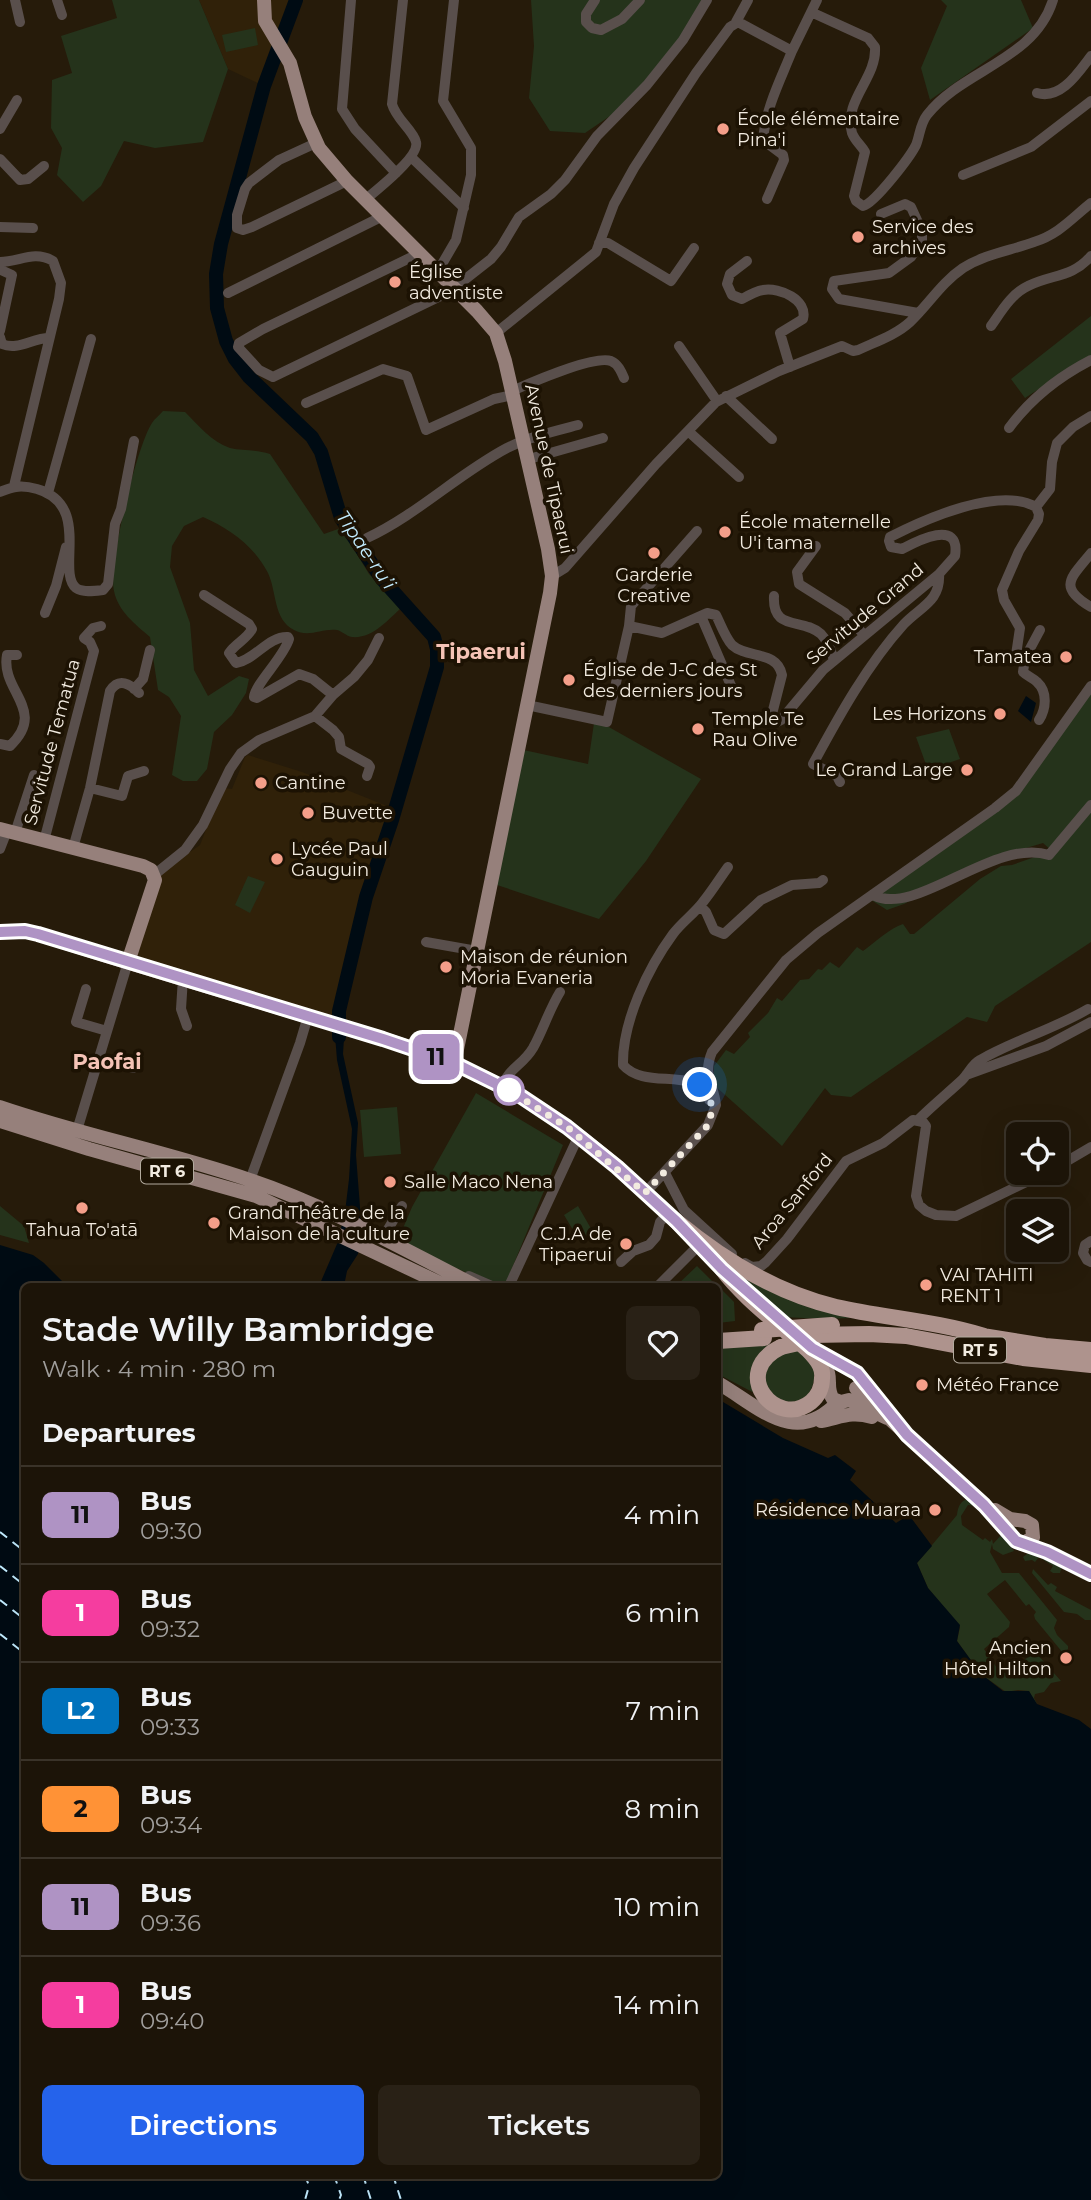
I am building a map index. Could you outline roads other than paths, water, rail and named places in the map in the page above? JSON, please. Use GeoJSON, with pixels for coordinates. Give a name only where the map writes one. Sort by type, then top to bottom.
{"type":"FeatureCollection","features":[{"type":"Feature","properties":{"kind":"highway"},"geometry":{"type":"LineString","coordinates":[[672,1217],[739,1267],[796,1294],[833,1306],[940,1324],[984,1336]]}},
{"type":"Feature","properties":{"kind":"highway"},"geometry":{"type":"LineString","coordinates":[[722,1269],[733,1284],[808,1350],[821,1367],[822,1383],[818,1395],[806,1405],[789,1409]]}},
{"type":"Feature","properties":{"kind":"highway","name":"RT 5"},"geometry":{"type":"LineString","coordinates":[[721,1332],[763,1334],[891,1325],[1091,1350]]}},
{"type":"Feature","properties":{"kind":"highway"},"geometry":{"type":"LineString","coordinates":[[839,1330],[812,1341],[781,1347],[768,1354],[761,1363],[758,1382],[760,1390],[770,1402],[780,1407],[806,1412],[840,1390]]}},
{"type":"Feature","properties":{"kind":"highway","name":"RT 5"},"geometry":{"type":"LineString","coordinates":[[839,1330],[906,1336],[1023,1358],[1091,1365]]}},
{"type":"Feature","properties":{"kind":"highway","name":"RT 5"},"geometry":{"type":"LineString","coordinates":[[721,1341],[763,1334],[812,1341]]}},
{"type":"Feature","properties":{"kind":"main road","name":"Avenue de Tipaerui"},"geometry":{"type":"LineString","coordinates":[[264,0],[265,20],[294,74],[304,117],[316,143],[347,181],[455,288],[496,333],[525,442],[544,528],[552,576],[550,593],[454,1063]]}},
{"type":"Feature","properties":{"kind":"main road"},"geometry":{"type":"LineString","coordinates":[[7,831],[143,866],[154,875],[153,887],[128,962]]}},
{"type":"Feature","properties":{"kind":"main road"},"geometry":{"type":"LineString","coordinates":[[0,932],[25,931],[38,934],[308,1016],[454,1063],[502,1086],[544,1110],[579,1135],[672,1217],[722,1269],[812,1341],[857,1373],[907,1435]]}},
{"type":"Feature","properties":{"kind":"main road","name":"RT 6"},"geometry":{"type":"LineString","coordinates":[[0,1107],[75,1137],[256,1196],[331,1231],[376,1241]]}},
{"type":"Feature","properties":{"kind":"main road","name":"RT 6"},"geometry":{"type":"LineString","coordinates":[[0,1122],[75,1137],[250,1180],[337,1217],[450,1281]]}},
{"type":"Feature","properties":{"kind":"main road"},"geometry":{"type":"LineString","coordinates":[[812,1341],[840,1390],[891,1421],[1024,1538]]}},
{"type":"Feature","properties":{"kind":"main road"},"geometry":{"type":"LineString","coordinates":[[721,1385],[782,1421],[809,1423],[856,1413],[891,1421]]}},
{"type":"Feature","properties":{"kind":"main road"},"geometry":{"type":"LineString","coordinates":[[809,1423],[825,1414],[840,1390]]}},
{"type":"Feature","properties":{"kind":"main road"},"geometry":{"type":"LineString","coordinates":[[984,1505],[1019,1522],[1012,1530],[1024,1538],[1091,1574]]}},
{"type":"Feature","properties":{"kind":"street"},"geometry":{"type":"LineString","coordinates":[[15,0],[20,22]]}},
{"type":"Feature","properties":{"kind":"street"},"geometry":{"type":"LineString","coordinates":[[57,0],[62,15]]}},
{"type":"Feature","properties":{"kind":"street"},"geometry":{"type":"LineString","coordinates":[[351,0],[342,109],[355,129],[396,173]]}},
{"type":"Feature","properties":{"kind":"street"},"geometry":{"type":"LineString","coordinates":[[366,200],[396,173],[411,157],[416,147],[416,140],[394,111],[392,104],[403,0]]}},
{"type":"Feature","properties":{"kind":"street"},"geometry":{"type":"LineString","coordinates":[[438,271],[456,240],[471,175],[471,148],[443,101],[454,0]]}},
{"type":"Feature","properties":{"kind":"street"},"geometry":{"type":"LineString","coordinates":[[595,0],[586,14],[586,22],[592,28],[601,30],[622,19],[639,0]]}},
{"type":"Feature","properties":{"kind":"street"},"geometry":{"type":"LineString","coordinates":[[419,253],[245,339],[238,347],[259,370],[274,377],[455,288],[491,259],[519,217],[551,194],[565,180],[597,136],[647,85],[676,50],[707,0]]}},
{"type":"Feature","properties":{"kind":"street"},"geometry":{"type":"LineString","coordinates":[[496,333],[596,252],[614,204],[634,168],[708,55],[736,22],[748,0]]}},
{"type":"Feature","properties":{"kind":"street"},"geometry":{"type":"LineString","coordinates":[[767,199],[784,160],[783,155],[763,140],[771,100],[817,0]]}},
{"type":"Feature","properties":{"kind":"street"},"geometry":{"type":"LineString","coordinates":[[811,12],[852,30],[872,41],[875,47],[873,68],[855,100],[850,118],[852,133],[865,152],[854,196],[863,206],[877,195],[906,160],[916,144],[927,116],[949,94],[1025,44],[1048,12],[1053,0]]}},
{"type":"Feature","properties":{"kind":"street"},"geometry":{"type":"LineString","coordinates":[[736,22],[792,51]]}},
{"type":"Feature","properties":{"kind":"street"},"geometry":{"type":"LineString","coordinates":[[1037,93],[1049,95],[1058,92],[1071,81],[1091,56]]}},
{"type":"Feature","properties":{"kind":"street"},"geometry":{"type":"LineString","coordinates":[[0,130],[17,100]]}},
{"type":"Feature","properties":{"kind":"street"},"geometry":{"type":"LineString","coordinates":[[963,175],[1031,147],[1091,101]]}},
{"type":"Feature","properties":{"kind":"street"},"geometry":{"type":"LineString","coordinates":[[316,143],[279,160],[249,183],[237,215],[237,228],[243,230],[252,227],[347,181]]}},
{"type":"Feature","properties":{"kind":"street"},"geometry":{"type":"LineString","coordinates":[[411,157],[464,208]]}},
{"type":"Feature","properties":{"kind":"street"},"geometry":{"type":"LineString","coordinates":[[0,159],[20,180],[28,179],[44,166]]}},
{"type":"Feature","properties":{"kind":"street"},"geometry":{"type":"LineString","coordinates":[[552,576],[565,568],[656,464],[722,399],[842,346],[853,351],[858,350],[892,333],[908,324],[948,279],[964,268],[979,259],[1035,242],[1063,229],[1091,203]]}},
{"type":"Feature","properties":{"kind":"street"},"geometry":{"type":"LineString","coordinates":[[881,214],[905,204],[911,206],[922,231],[919,247],[889,273],[834,281],[832,289],[839,299],[918,313]]}},
{"type":"Feature","properties":{"kind":"street"},"geometry":{"type":"LineString","coordinates":[[228,293],[383,216]]}},
{"type":"Feature","properties":{"kind":"street"},"geometry":{"type":"LineString","coordinates":[[0,228],[33,228]]}},
{"type":"Feature","properties":{"kind":"street"},"geometry":{"type":"LineString","coordinates":[[599,243],[608,243],[671,281],[694,247]]}},
{"type":"Feature","properties":{"kind":"street"},"geometry":{"type":"LineString","coordinates":[[0,262],[32,255],[44,256],[53,261],[61,284],[11,490],[48,493],[56,497],[68,527],[70,573],[74,586],[79,590],[103,590],[108,584],[115,524],[121,509],[134,442]]}},
{"type":"Feature","properties":{"kind":"street"},"geometry":{"type":"LineString","coordinates":[[991,326],[1015,294],[1027,286],[1070,273],[1091,256]]}},
{"type":"Feature","properties":{"kind":"street"},"geometry":{"type":"LineString","coordinates":[[747,261],[730,274],[727,284],[732,295],[742,299],[762,290],[773,289],[797,301],[805,312],[803,319],[780,333],[790,367]]}},
{"type":"Feature","properties":{"kind":"street"},"geometry":{"type":"LineString","coordinates":[[0,331],[12,275],[1,270]]}},
{"type":"Feature","properties":{"kind":"street"},"geometry":{"type":"LineString","coordinates":[[0,337],[2,344],[10,347],[49,338]]}},
{"type":"Feature","properties":{"kind":"street"},"geometry":{"type":"LineString","coordinates":[[48,493],[92,339]]}},
{"type":"Feature","properties":{"kind":"street"},"geometry":{"type":"LineString","coordinates":[[679,346],[722,399],[772,439]]}},
{"type":"Feature","properties":{"kind":"street"},"geometry":{"type":"LineString","coordinates":[[306,403],[381,369],[405,374],[426,430],[559,372],[603,359],[616,364],[624,377]]}},
{"type":"Feature","properties":{"kind":"street"},"geometry":{"type":"LineString","coordinates":[[1009,428],[1031,400],[1091,360]]}},
{"type":"Feature","properties":{"kind":"street"},"geometry":{"type":"LineString","coordinates":[[1025,658],[1016,655],[1020,628],[1002,590],[1019,551],[1038,520],[1036,508],[1050,489],[1057,443],[1073,427],[1091,416]]}},
{"type":"Feature","properties":{"kind":"street"},"geometry":{"type":"LineString","coordinates":[[367,538],[393,526],[509,447],[578,425]]}},
{"type":"Feature","properties":{"kind":"street"},"geometry":{"type":"LineString","coordinates":[[688,431],[738,477]]}},
{"type":"Feature","properties":{"kind":"street"},"geometry":{"type":"LineString","coordinates":[[528,459],[603,438]]}},
{"type":"Feature","properties":{"kind":"street","name":"Servitude Grand"},"geometry":{"type":"LineString","coordinates":[[701,616],[712,613],[716,615],[732,644],[740,650],[769,658],[780,668],[782,674],[771,716],[772,720],[781,720],[814,679],[939,574],[956,550],[948,537],[941,534],[900,550],[891,547],[890,537],[935,517],[984,503],[1023,502],[1036,508]]}},
{"type":"Feature","properties":{"kind":"street"},"geometry":{"type":"LineString","coordinates":[[45,613],[61,569],[68,527]]}},
{"type":"Feature","properties":{"kind":"street"},"geometry":{"type":"LineString","coordinates":[[527,705],[607,722],[631,606],[697,531]]}},
{"type":"Feature","properties":{"kind":"street"},"geometry":{"type":"LineString","coordinates":[[816,546],[797,572],[799,584],[845,613],[864,635]]}},
{"type":"Feature","properties":{"kind":"street"},"geometry":{"type":"LineString","coordinates":[[1091,553],[1071,579],[1070,590],[1074,597],[1091,607]]}},
{"type":"Feature","properties":{"kind":"street"},"geometry":{"type":"LineString","coordinates":[[840,782],[837,775],[813,764],[869,668],[904,624],[936,596],[940,583],[939,574]]}},
{"type":"Feature","properties":{"kind":"street"},"geometry":{"type":"LineString","coordinates":[[204,595],[249,624],[252,629],[229,653],[236,663],[246,661],[277,638],[289,639],[268,676],[253,693],[254,697],[257,698],[299,674],[313,678],[333,695]]}},
{"type":"Feature","properties":{"kind":"street"},"geometry":{"type":"LineString","coordinates":[[774,596],[773,606],[778,616],[789,623],[810,627],[819,632],[834,660]]}},
{"type":"Feature","properties":{"kind":"street"},"geometry":{"type":"LineString","coordinates":[[629,626],[662,633],[701,616],[732,688]]}},
{"type":"Feature","properties":{"kind":"street","name":"Servitude Tematua"},"geometry":{"type":"LineString","coordinates":[[44,841],[94,651],[90,642],[83,638],[93,628],[101,626]]}},
{"type":"Feature","properties":{"kind":"street"},"geometry":{"type":"LineString","coordinates":[[1039,720],[1045,711],[1043,694],[1039,683],[1023,672],[1025,658],[1040,630]]}},
{"type":"Feature","properties":{"kind":"street"},"geometry":{"type":"LineString","coordinates":[[154,875],[185,850],[203,825],[230,769],[241,753],[259,740],[315,716],[368,660],[379,638]]}},
{"type":"Feature","properties":{"kind":"street"},"geometry":{"type":"LineString","coordinates":[[73,848],[90,788],[110,691],[120,683],[129,684],[136,691],[144,675],[150,650]]}},
{"type":"Feature","properties":{"kind":"street"},"geometry":{"type":"LineString","coordinates":[[0,744],[13,744],[23,716],[21,707],[7,687],[3,671],[7,655],[17,655]]}},
{"type":"Feature","properties":{"kind":"street"},"geometry":{"type":"LineString","coordinates":[[645,1193],[708,1125],[716,1100],[708,1080],[707,1064],[725,1034],[786,960],[818,933],[1016,791],[1091,685]]}},
{"type":"Feature","properties":{"kind":"street"},"geometry":{"type":"LineString","coordinates":[[315,716],[334,730],[339,737],[341,749],[368,764],[370,767],[367,776]]}},
{"type":"Feature","properties":{"kind":"street"},"geometry":{"type":"LineString","coordinates":[[90,788],[122,796],[129,775],[144,771]]}},
{"type":"Feature","properties":{"kind":"street"},"geometry":{"type":"LineString","coordinates":[[0,849],[34,775]]}},
{"type":"Feature","properties":{"kind":"street"},"geometry":{"type":"LineString","coordinates":[[873,895],[883,899],[905,899],[984,864],[1024,852],[1049,855],[1091,805]]}},
{"type":"Feature","properties":{"kind":"street"},"geometry":{"type":"LineString","coordinates":[[713,1113],[707,1093],[696,1083],[654,1079],[633,1073],[623,1065],[625,1038],[640,992],[664,946],[688,915],[700,906],[728,867]]}},
{"type":"Feature","properties":{"kind":"street"},"geometry":{"type":"LineString","coordinates":[[700,906],[706,912],[714,930],[724,934],[761,900],[792,885],[819,883],[823,880]]}},
{"type":"Feature","properties":{"kind":"street"},"geometry":{"type":"LineString","coordinates":[[426,942],[477,951]]}},
{"type":"Feature","properties":{"kind":"street"},"geometry":{"type":"LineString","coordinates":[[75,1137],[128,962]]}},
{"type":"Feature","properties":{"kind":"street"},"geometry":{"type":"LineString","coordinates":[[183,978],[181,1009],[187,1026]]}},
{"type":"Feature","properties":{"kind":"street"},"geometry":{"type":"LineString","coordinates":[[86,989],[76,1022],[107,1031]]}},
{"type":"Feature","properties":{"kind":"street"},"geometry":{"type":"LineString","coordinates":[[502,1086],[507,1074],[532,1051],[560,992]]}},
{"type":"Feature","properties":{"kind":"street"},"geometry":{"type":"LineString","coordinates":[[1020,1185],[956,1216],[931,1213],[919,1205],[916,1196],[917,1175],[926,1131],[923,1122],[918,1120],[978,1061],[1012,1042],[1067,1021],[1088,1009]]}},
{"type":"Feature","properties":{"kind":"street"},"geometry":{"type":"LineString","coordinates":[[250,1180],[308,1016]]}},
{"type":"Feature","properties":{"kind":"street"},"geometry":{"type":"LineString","coordinates":[[966,1075],[1046,1046],[1091,1022]]}},
{"type":"Feature","properties":{"kind":"street"},"geometry":{"type":"LineString","coordinates":[[99,1058],[133,1068]]}},
{"type":"Feature","properties":{"kind":"street","name":"Aroa Sanford"},"geometry":{"type":"LineString","coordinates":[[664,1173],[686,1213],[740,1261],[752,1267],[761,1266],[781,1248],[846,1161],[883,1143],[908,1123],[918,1120]]}},
{"type":"Feature","properties":{"kind":"street"},"geometry":{"type":"LineString","coordinates":[[510,1283],[579,1135]]}},
{"type":"Feature","properties":{"kind":"street"},"geometry":{"type":"LineString","coordinates":[[1069,1160],[1091,1147]]}},
{"type":"Feature","properties":{"kind":"street"},"geometry":{"type":"LineString","coordinates":[[376,1241],[402,1206]]}},
{"type":"Feature","properties":{"kind":"street"},"geometry":{"type":"LineString","coordinates":[[621,1262],[633,1251],[649,1245],[656,1237],[660,1222],[672,1217]]}},
{"type":"Feature","properties":{"kind":"street"},"geometry":{"type":"LineString","coordinates":[[1089,1241],[1084,1257],[1091,1262]]}},
{"type":"Feature","properties":{"kind":"street"},"geometry":{"type":"LineString","coordinates":[[661,1283],[699,1245]]}},
{"type":"Feature","properties":{"kind":"street"},"geometry":{"type":"LineString","coordinates":[[450,1281],[470,1276],[485,1283]]}},
{"type":"Feature","properties":{"kind":"waterway","name":"Tipae-ru’i"},"geometry":{"type":"LineString","coordinates":[[296,0],[264,86],[221,244],[216,274],[217,308],[226,341],[235,359],[249,377],[312,437],[321,452],[341,518],[382,579],[434,637],[437,649],[437,667],[392,820],[366,897],[339,1011],[339,1037]]}},
{"type":"Feature","properties":{"kind":"place","name":"École élémentaire Pina'i"},"geometry":{"type":"Point","coordinates":[723,129]}},
{"type":"Feature","properties":{"kind":"place","name":"Service des archives"},"geometry":{"type":"Point","coordinates":[858,237]}},
{"type":"Feature","properties":{"kind":"place","name":"Église adventiste"},"geometry":{"type":"Point","coordinates":[395,282]}},
{"type":"Feature","properties":{"kind":"place","name":"École maternelle U'i tama"},"geometry":{"type":"Point","coordinates":[725,532]}},
{"type":"Feature","properties":{"kind":"place","name":"Garderie Creative"},"geometry":{"type":"Point","coordinates":[654,553]}},
{"type":"Feature","properties":{"kind":"place","name":"Tamatea"},"geometry":{"type":"Point","coordinates":[1066,657]}},
{"type":"Feature","properties":{"kind":"place","name":"Église de J-C des St des derniers jours"},"geometry":{"type":"Point","coordinates":[569,680]}},
{"type":"Feature","properties":{"kind":"place","name":"Les Horizons"},"geometry":{"type":"Point","coordinates":[1000,714]}},
{"type":"Feature","properties":{"kind":"place","name":"Temple Te Rau Olive"},"geometry":{"type":"Point","coordinates":[698,729]}},
{"type":"Feature","properties":{"kind":"place","name":"Le Grand Large"},"geometry":{"type":"Point","coordinates":[967,770]}},
{"type":"Feature","properties":{"kind":"place","name":"Cantine"},"geometry":{"type":"Point","coordinates":[261,783]}},
{"type":"Feature","properties":{"kind":"place","name":"Buvette"},"geometry":{"type":"Point","coordinates":[308,813]}},
{"type":"Feature","properties":{"kind":"place","name":"Lycée Paul Gauguin"},"geometry":{"type":"Point","coordinates":[277,859]}},
{"type":"Feature","properties":{"kind":"place","name":"Maison de réunion Moria Evaneria"},"geometry":{"type":"Point","coordinates":[446,967]}},
{"type":"Feature","properties":{"kind":"place","name":"Salle Maco Nena"},"geometry":{"type":"Point","coordinates":[390,1182]}},
{"type":"Feature","properties":{"kind":"place","name":"Tahua To'atā"},"geometry":{"type":"Point","coordinates":[82,1208]}},
{"type":"Feature","properties":{"kind":"place","name":"Grand Théâtre de la Maison de la culture"},"geometry":{"type":"Point","coordinates":[214,1223]}},
{"type":"Feature","properties":{"kind":"place","name":"C.J.A de Tipaerui"},"geometry":{"type":"Point","coordinates":[626,1244]}},
{"type":"Feature","properties":{"kind":"place","name":"VAI TAHITI RENT 1"},"geometry":{"type":"Point","coordinates":[926,1285]}},
{"type":"Feature","properties":{"kind":"place","name":"Météo France"},"geometry":{"type":"Point","coordinates":[922,1385]}},
{"type":"Feature","properties":{"kind":"place","name":"Résidence Muaraa"},"geometry":{"type":"Point","coordinates":[935,1510]}},
{"type":"Feature","properties":{"kind":"place","name":"Ancien Hôtel Hilton"},"geometry":{"type":"Point","coordinates":[1066,1658]}},
{"type":"Feature","properties":{"kind":"district","name":"Tipaerui"},"geometry":{"type":"Point","coordinates":[481,651]}},
{"type":"Feature","properties":{"kind":"district","name":"Paofai"},"geometry":{"type":"Point","coordinates":[107,1061]}}]}
